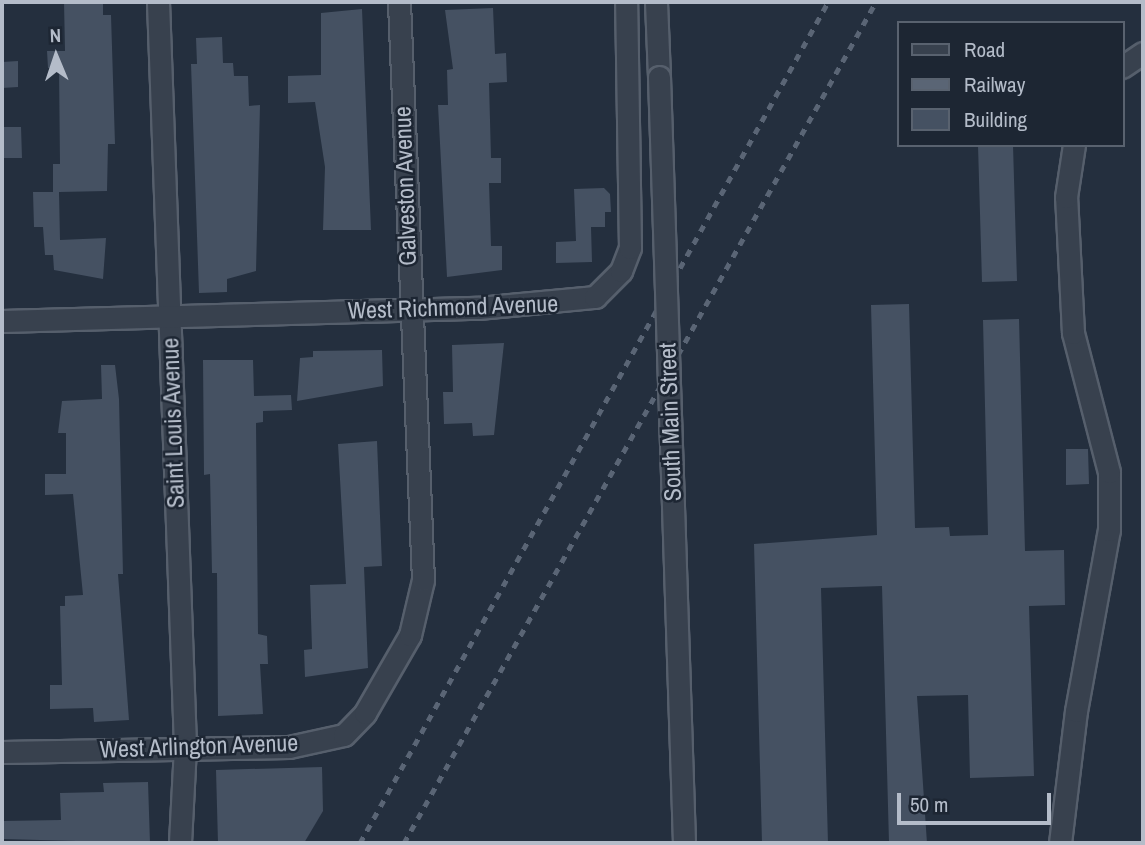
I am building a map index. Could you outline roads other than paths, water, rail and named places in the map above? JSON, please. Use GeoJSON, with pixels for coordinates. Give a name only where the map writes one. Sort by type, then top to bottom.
{"type":"FeatureCollection","features":[{"type":"Feature","properties":{"kind":"street","name":"Saint Louis Avenue"},"geometry":{"type":"LineString","coordinates":[[158,2],[186,747],[180,843]]}},
{"type":"Feature","properties":{"kind":"street","name":"Galveston Avenue"},"geometry":{"type":"LineString","coordinates":[[400,2],[408,308],[423,580]]}},
{"type":"Feature","properties":{"kind":"street","name":"West Richmond Avenue"},"geometry":{"type":"LineString","coordinates":[[2,321],[571,302],[595,297],[621,271],[630,248],[626,2]]}},
{"type":"Feature","properties":{"kind":"street","name":"South Main Street"},"geometry":{"type":"LineString","coordinates":[[656,2],[684,843]]}},
{"type":"Feature","properties":{"kind":"street"},"geometry":{"type":"LineString","coordinates":[[1124,66],[1143,53]]}},
{"type":"Feature","properties":{"kind":"street"},"geometry":{"type":"LineString","coordinates":[[1060,843],[1076,711],[1109,530],[1109,472],[1073,333],[1066,197],[1074,147]]}},
{"type":"Feature","properties":{"kind":"street","name":"West Arlington Avenue"},"geometry":{"type":"LineString","coordinates":[[2,752],[289,747],[344,735],[365,713],[410,635],[423,580]]}},
{"type":"Feature","properties":{"kind":"railway"},"geometry":{"type":"LineString","coordinates":[[360,843],[828,2]]}},
{"type":"Feature","properties":{"kind":"railway"},"geometry":{"type":"LineString","coordinates":[[404,843],[876,2]]}}]}
